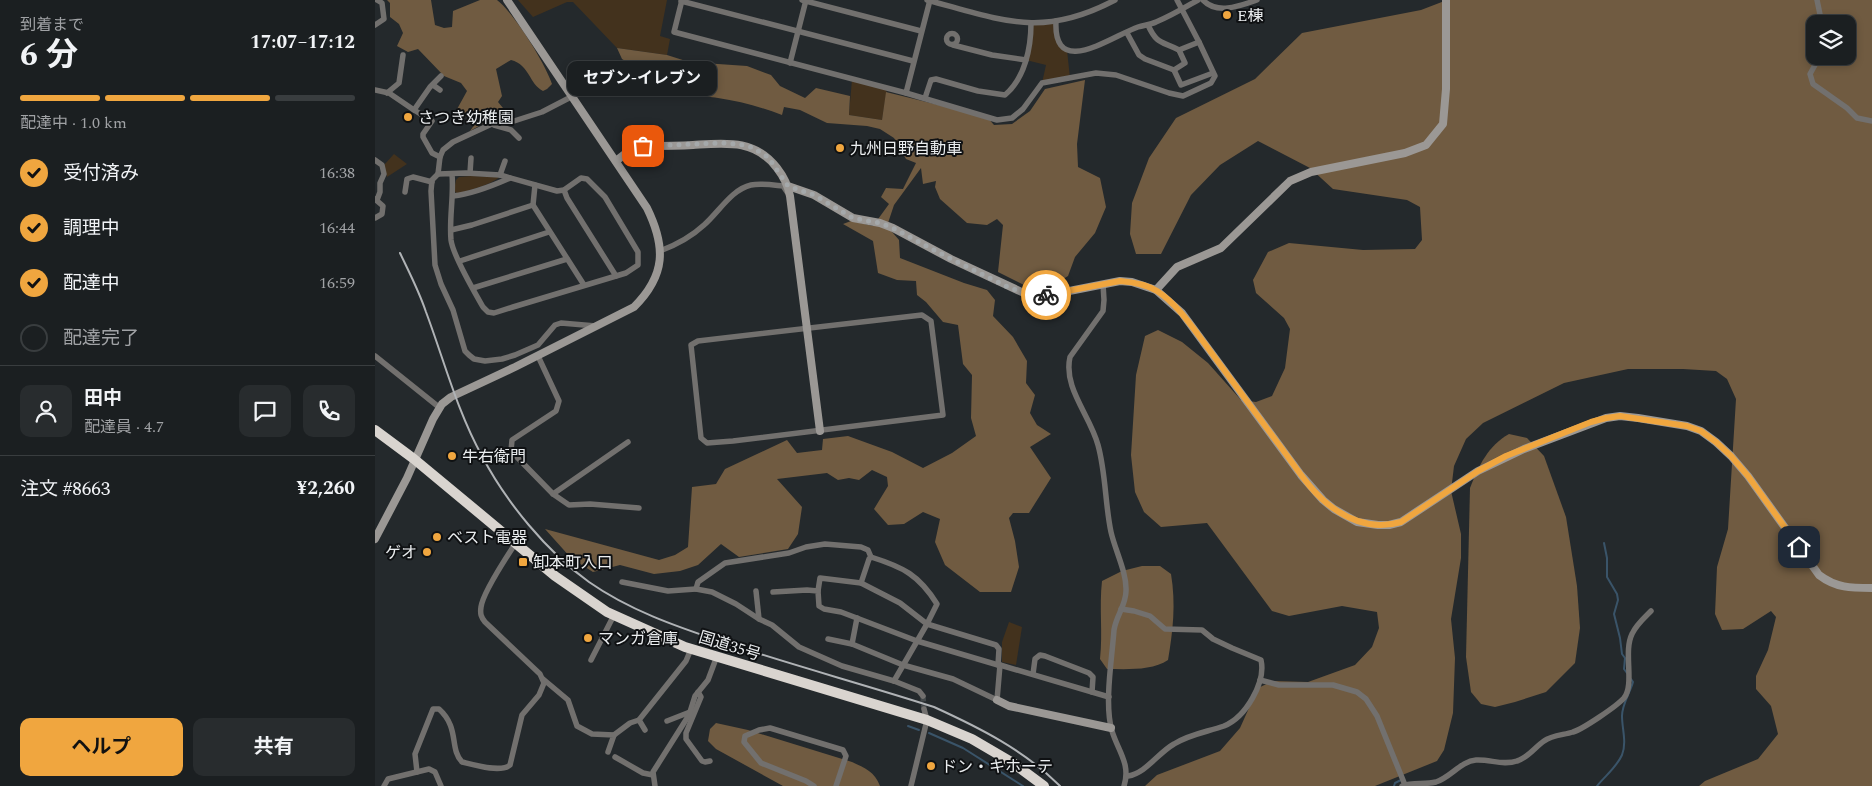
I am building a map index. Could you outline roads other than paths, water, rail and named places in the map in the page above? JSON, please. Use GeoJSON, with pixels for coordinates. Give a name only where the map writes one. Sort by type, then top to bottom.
{"type":"FeatureCollection","features":[{"type":"Feature","properties":{"kind":"highway","name":"国道35号"},"geometry":{"type":"LineString","coordinates":[[375,430],[414,459],[555,576],[607,612],[691,649],[927,720],[971,739],[1013,764],[1044,786]]}},
{"type":"Feature","properties":{"kind":"street"},"geometry":{"type":"LineString","coordinates":[[375,25],[383,19],[382,3],[377,0]]}},
{"type":"Feature","properties":{"kind":"street"},"geometry":{"type":"LineString","coordinates":[[375,539],[407,478],[414,459],[442,404],[451,397],[538,356],[634,306],[653,283],[660,250],[660,239],[647,208],[507,0]]}},
{"type":"Feature","properties":{"kind":"street"},"geometry":{"type":"LineString","coordinates":[[790,63],[805,0],[921,31]]}},
{"type":"Feature","properties":{"kind":"street"},"geometry":{"type":"LineString","coordinates":[[906,93],[929,0],[1002,20],[1031,23],[1056,21],[1081,15],[1115,0]]}},
{"type":"Feature","properties":{"kind":"street"},"geometry":{"type":"LineString","coordinates":[[913,61],[798,32],[703,3],[681,1],[674,32],[925,98],[997,120],[1012,118],[1023,110],[1042,84],[1096,73],[1116,75],[1183,96],[1211,83],[1215,76],[1177,0]]}},
{"type":"Feature","properties":{"kind":"street"},"geometry":{"type":"LineString","coordinates":[[1056,21],[1057,40],[1062,47],[1076,52],[1107,43],[1138,27],[1148,25],[1182,10],[1198,0]]}},
{"type":"Feature","properties":{"kind":"street"},"geometry":{"type":"LineString","coordinates":[[1203,0],[1208,6],[1213,8],[1233,8],[1257,0]]}},
{"type":"Feature","properties":{"kind":"street"},"geometry":{"type":"LineString","coordinates":[[1156,290],[1177,267],[1221,248],[1291,181],[1311,172],[1405,153],[1426,145],[1439,130],[1443,119],[1446,89],[1446,0]]}},
{"type":"Feature","properties":{"kind":"street"},"geometry":{"type":"LineString","coordinates":[[1817,0],[1820,15]]}},
{"type":"Feature","properties":{"kind":"street"},"geometry":{"type":"LineString","coordinates":[[925,98],[928,85],[931,80],[936,79],[978,91],[1005,95],[1011,90],[1024,67],[1031,41],[1031,23]]}},
{"type":"Feature","properties":{"kind":"street"},"geometry":{"type":"LineString","coordinates":[[1148,25],[1153,38],[1179,50],[1185,64],[1174,70]]}},
{"type":"Feature","properties":{"kind":"street"},"geometry":{"type":"LineString","coordinates":[[1127,33],[1139,55],[1145,60],[1174,70],[1181,85],[1213,73]]}},
{"type":"Feature","properties":{"kind":"street"},"geometry":{"type":"LineString","coordinates":[[1179,50],[1199,42]]}},
{"type":"Feature","properties":{"kind":"street"},"geometry":{"type":"LineString","coordinates":[[953,45],[992,55],[1026,60]]}},
{"type":"Feature","properties":{"kind":"street"},"geometry":{"type":"LineString","coordinates":[[387,93],[399,83],[403,55]]}},
{"type":"Feature","properties":{"kind":"street"},"geometry":{"type":"LineString","coordinates":[[1815,65],[1810,74],[1813,84],[1847,108],[1857,118],[1872,121]]}},
{"type":"Feature","properties":{"kind":"street"},"geometry":{"type":"LineString","coordinates":[[414,110],[441,76]]}},
{"type":"Feature","properties":{"kind":"street"},"geometry":{"type":"LineString","coordinates":[[433,85],[440,90]]}},
{"type":"Feature","properties":{"kind":"street"},"geometry":{"type":"LineString","coordinates":[[375,90],[387,93],[432,121],[423,137],[432,153],[440,157]]}},
{"type":"Feature","properties":{"kind":"street"},"geometry":{"type":"LineString","coordinates":[[571,97],[542,112],[511,122],[492,124],[453,142],[443,150],[440,157],[438,174],[432,182],[431,191],[435,265],[453,310],[465,350],[474,359],[502,359],[515,355],[538,345],[555,325],[561,323],[596,326]]}},
{"type":"Feature","properties":{"kind":"street"},"geometry":{"type":"LineString","coordinates":[[492,124],[505,127],[519,138]]}},
{"type":"Feature","properties":{"kind":"street"},"geometry":{"type":"LineString","coordinates":[[616,161],[630,150],[643,146],[739,144],[751,147],[768,157],[788,186],[790,196],[820,431]]}},
{"type":"Feature","properties":{"kind":"street"},"geometry":{"type":"LineString","coordinates":[[470,173],[471,158]]}},
{"type":"Feature","properties":{"kind":"street"},"geometry":{"type":"LineString","coordinates":[[375,160],[382,165],[384,174],[376,200],[383,206],[382,214],[375,218]]}},
{"type":"Feature","properties":{"kind":"street"},"geometry":{"type":"LineString","coordinates":[[500,175],[505,160]]}},
{"type":"Feature","properties":{"kind":"street"},"geometry":{"type":"LineString","coordinates":[[438,174],[470,173],[500,175],[557,191],[564,190],[581,178],[587,179],[605,197],[636,248],[639,257],[638,265],[633,270],[616,276],[494,313],[488,312],[483,307],[460,261],[454,254],[451,242],[453,196],[451,174]]}},
{"type":"Feature","properties":{"kind":"street"},"geometry":{"type":"LineString","coordinates":[[405,192],[407,179],[413,177],[432,182]]}},
{"type":"Feature","properties":{"kind":"street"},"geometry":{"type":"LineString","coordinates":[[453,196],[463,195],[492,186],[510,178]]}},
{"type":"Feature","properties":{"kind":"street"},"geometry":{"type":"LineString","coordinates":[[660,250],[673,246],[693,235],[706,224],[721,206],[743,188],[752,185],[783,186],[790,196]]}},
{"type":"Feature","properties":{"kind":"street"},"geometry":{"type":"LineString","coordinates":[[535,186],[533,205],[583,285]]}},
{"type":"Feature","properties":{"kind":"street"},"geometry":{"type":"LineString","coordinates":[[788,186],[814,195],[853,218],[880,223],[893,228],[951,259],[1026,294],[1049,295],[1120,281],[1132,282],[1156,290],[1182,313],[1301,474],[1323,500],[1334,509],[1357,522],[1389,526],[1401,522],[1478,471],[1524,448],[1606,418],[1620,416],[1638,418],[1687,426],[1701,431],[1731,456],[1759,490],[1819,575],[1829,583],[1872,588]]}},
{"type":"Feature","properties":{"kind":"street"},"geometry":{"type":"LineString","coordinates":[[564,190],[567,198],[616,276]]}},
{"type":"Feature","properties":{"kind":"street"},"geometry":{"type":"LineString","coordinates":[[451,230],[533,205]]}},
{"type":"Feature","properties":{"kind":"street"},"geometry":{"type":"LineString","coordinates":[[460,261],[549,232]]}},
{"type":"Feature","properties":{"kind":"street"},"geometry":{"type":"LineString","coordinates":[[473,288],[567,259]]}},
{"type":"Feature","properties":{"kind":"street"},"geometry":{"type":"LineString","coordinates":[[1103,284],[1103,311],[1070,356],[1069,371],[1073,391],[1088,417],[1100,455],[1111,531],[1127,589],[1125,601],[1114,630],[1109,697],[1111,728],[1127,767],[1128,776],[1125,786]]}},
{"type":"Feature","properties":{"kind":"street"},"geometry":{"type":"LineString","coordinates":[[922,315],[931,321],[943,415],[707,443],[701,438],[691,345],[698,340],[807,328],[922,315]]}},
{"type":"Feature","properties":{"kind":"street"},"geometry":{"type":"LineString","coordinates":[[375,356],[440,408]]}},
{"type":"Feature","properties":{"kind":"street"},"geometry":{"type":"LineString","coordinates":[[538,356],[559,401],[556,411],[512,440],[511,451],[553,494],[569,505],[590,504],[639,508]]}},
{"type":"Feature","properties":{"kind":"street"},"geometry":{"type":"LineString","coordinates":[[553,494],[628,442]]}},
{"type":"Feature","properties":{"kind":"street"},"geometry":{"type":"LineString","coordinates":[[515,544],[482,603],[481,614],[485,622],[543,679],[569,700],[577,726],[592,734],[614,735]]}},
{"type":"Feature","properties":{"kind":"street"},"geometry":{"type":"LineString","coordinates":[[696,588],[698,582],[725,563],[789,553],[825,544],[861,547],[868,550],[871,557],[887,562],[915,576],[937,604],[894,681]]}},
{"type":"Feature","properties":{"kind":"street"},"geometry":{"type":"LineString","coordinates":[[861,583],[871,557]]}},
{"type":"Feature","properties":{"kind":"street"},"geometry":{"type":"LineString","coordinates":[[997,700],[999,665],[999,649],[996,645],[927,624],[900,603],[861,583],[820,578],[819,606],[824,609],[841,612],[917,641],[999,665],[1033,674],[1109,697]]}},
{"type":"Feature","properties":{"kind":"street"},"geometry":{"type":"LineString","coordinates":[[622,582],[668,591],[696,588],[712,592],[772,625],[799,647],[842,666],[894,681],[919,691],[923,696]]}},
{"type":"Feature","properties":{"kind":"street"},"geometry":{"type":"LineString","coordinates":[[773,592],[807,590],[819,592]]}},
{"type":"Feature","properties":{"kind":"street"},"geometry":{"type":"LineString","coordinates":[[756,591],[759,619]]}},
{"type":"Feature","properties":{"kind":"street"},"geometry":{"type":"LineString","coordinates":[[1121,609],[1134,610],[1150,616],[1165,629],[1202,630],[1213,639],[1261,660],[1263,666],[1254,694],[1246,707],[1234,720],[1224,726],[1181,740],[1168,748],[1137,774],[1128,776]]}},
{"type":"Feature","properties":{"kind":"street"},"geometry":{"type":"LineString","coordinates":[[1260,680],[1279,684],[1333,684],[1357,692],[1366,699],[1377,716],[1404,785],[1436,782],[1453,774],[1468,761],[1486,760],[1500,763],[1519,761],[1545,740],[1575,732],[1616,705],[1625,697],[1628,688],[1628,653],[1631,636],[1637,625],[1651,611]]}},
{"type":"Feature","properties":{"kind":"street"},"geometry":{"type":"LineString","coordinates":[[591,660],[614,615]]}},
{"type":"Feature","properties":{"kind":"street"},"geometry":{"type":"LineString","coordinates":[[852,644],[857,618]]}},
{"type":"Feature","properties":{"kind":"street"},"geometry":{"type":"LineString","coordinates":[[828,639],[852,644],[903,665],[953,679],[1009,706],[1111,728]]}},
{"type":"Feature","properties":{"kind":"street"},"geometry":{"type":"LineString","coordinates":[[608,752],[614,735],[630,723],[639,720],[686,661],[691,649]]}},
{"type":"Feature","properties":{"kind":"street"},"geometry":{"type":"LineString","coordinates":[[1033,674],[1035,659],[1039,655],[1045,656],[1089,673],[1093,677],[1092,692]]}},
{"type":"Feature","properties":{"kind":"street"},"geometry":{"type":"LineString","coordinates":[[655,786],[653,772],[690,712],[698,692],[708,680],[717,656]]}},
{"type":"Feature","properties":{"kind":"street"},"geometry":{"type":"LineString","coordinates":[[417,772],[415,754],[433,709],[439,709],[450,720],[458,757],[462,762],[499,769],[507,768],[510,765],[522,715],[543,689],[543,679]]}},
{"type":"Feature","properties":{"kind":"street"},"geometry":{"type":"LineString","coordinates":[[698,692],[701,697],[686,733],[686,739],[701,760],[705,762],[710,761]]}},
{"type":"Feature","properties":{"kind":"street"},"geometry":{"type":"LineString","coordinates":[[911,786],[927,720],[924,709]]}},
{"type":"Feature","properties":{"kind":"street"},"geometry":{"type":"LineString","coordinates":[[667,721],[690,712]]}},
{"type":"Feature","properties":{"kind":"street"},"geometry":{"type":"LineString","coordinates":[[639,720],[645,730]]}},
{"type":"Feature","properties":{"kind":"street"},"geometry":{"type":"LineString","coordinates":[[814,786],[761,763],[744,742],[745,736],[759,730],[771,728],[843,750],[846,756],[836,786]]}},
{"type":"Feature","properties":{"kind":"street"},"geometry":{"type":"LineString","coordinates":[[615,757],[643,773],[653,775]]}},
{"type":"Feature","properties":{"kind":"street"},"geometry":{"type":"LineString","coordinates":[[384,786],[388,779],[429,769],[435,772],[441,786]]}},
{"type":"Feature","properties":{"kind":"waterway"},"geometry":{"type":"LineString","coordinates":[[1604,543],[1607,558],[1607,577],[1617,594],[1618,600],[1614,614],[1622,654],[1625,658],[1624,669],[1627,673]]}},
{"type":"Feature","properties":{"kind":"waterway"},"geometry":{"type":"LineString","coordinates":[[1597,786],[1614,768],[1622,755],[1624,740],[1622,712],[1633,682],[1631,679]]}},
{"type":"Feature","properties":{"kind":"waterway"},"geometry":{"type":"LineString","coordinates":[[908,726],[919,730]]}},
{"type":"Feature","properties":{"kind":"waterway"},"geometry":{"type":"LineString","coordinates":[[929,733],[963,748],[1023,786]]}},
{"type":"Feature","properties":{"kind":"waterway"},"geometry":{"type":"LineString","coordinates":[[1394,786],[1395,783],[1401,780]]}},
{"type":"Feature","properties":{"kind":"tunnel"},"geometry":{"type":"LineString","coordinates":[[923,696],[924,709]]}},
{"type":"Feature","properties":{"kind":"railway"},"geometry":{"type":"LineString","coordinates":[[400,253],[423,304],[465,421],[482,456],[515,508],[543,541],[573,570],[620,601],[669,623],[747,650],[934,707],[1001,741],[1032,761],[1060,786]]}},
{"type":"Feature","properties":{"kind":"place","name":"E棟"},"geometry":{"type":"Point","coordinates":[1227,15]}},
{"type":"Feature","properties":{"kind":"place","name":"さつき幼稚園"},"geometry":{"type":"Point","coordinates":[408,117]}},
{"type":"Feature","properties":{"kind":"place","name":"セブン-イレブン"},"geometry":{"type":"Point","coordinates":[643,146]}},
{"type":"Feature","properties":{"kind":"place","name":"九州日野自動車"},"geometry":{"type":"Point","coordinates":[840,148]}},
{"type":"Feature","properties":{"kind":"place","name":"牛右衛門"},"geometry":{"type":"Point","coordinates":[452,456]}},
{"type":"Feature","properties":{"kind":"place","name":"ベスト電器"},"geometry":{"type":"Point","coordinates":[437,537]}},
{"type":"Feature","properties":{"kind":"place","name":"ゲオ"},"geometry":{"type":"Point","coordinates":[427,552]}},
{"type":"Feature","properties":{"kind":"place","name":"卸本町入口"},"geometry":{"type":"Point","coordinates":[523,562]}},
{"type":"Feature","properties":{"kind":"place","name":"マンガ倉庫"},"geometry":{"type":"Point","coordinates":[588,638]}},
{"type":"Feature","properties":{"kind":"place","name":"ドン・キホーテ"},"geometry":{"type":"Point","coordinates":[931,766]}}]}
